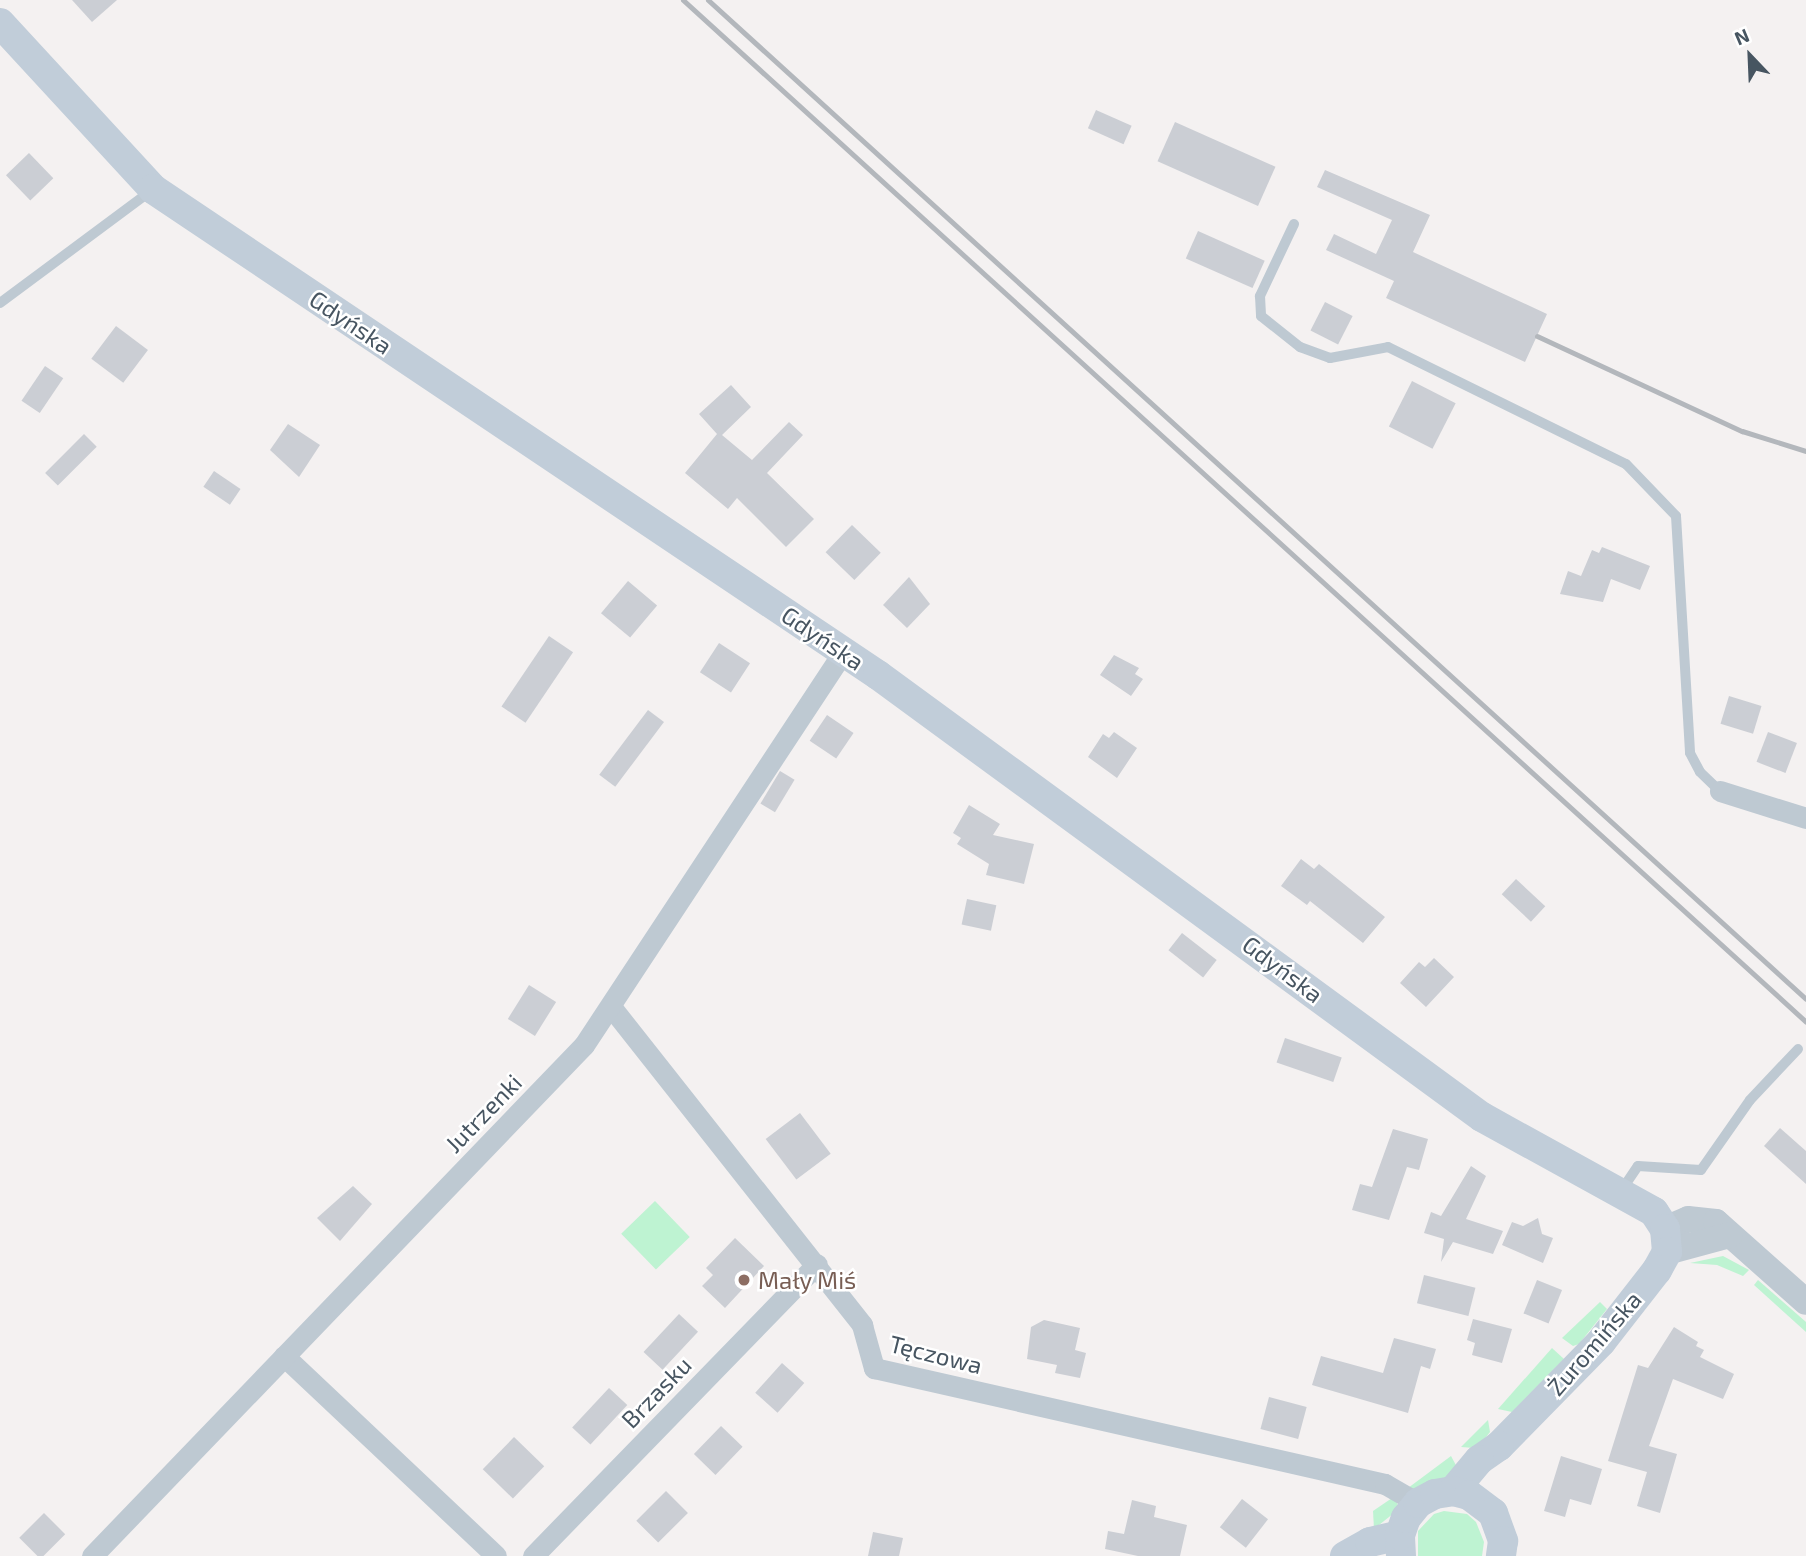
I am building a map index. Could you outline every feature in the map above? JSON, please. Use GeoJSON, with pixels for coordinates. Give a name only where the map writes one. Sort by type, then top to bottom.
{"type":"FeatureCollection","features":[{"type":"Feature","properties":{"kind":"main road","name":"Gdyńska"},"geometry":{"type":"LineString","coordinates":[[0,23],[153,190],[843,652],[1115,845],[1482,1117],[1654,1212],[1666,1240]]}},
{"type":"Feature","properties":{"kind":"main road","name":"Żuromińska"},"geometry":{"type":"LineString","coordinates":[[1453,1492],[1479,1460],[1499,1446],[1601,1342],[1666,1240]]}},
{"type":"Feature","properties":{"kind":"main road","name":"Żuromińska"},"geometry":{"type":"LineString","coordinates":[[1483,1502],[1499,1446]]}},
{"type":"Feature","properties":{"kind":"main road"},"geometry":{"type":"LineString","coordinates":[[1345,1556],[1370,1542],[1400,1546],[1418,1503],[1434,1494],[1453,1492],[1483,1502],[1500,1526],[1502,1556]]}},
{"type":"Feature","properties":{"kind":"street","name":"Jutrzenki"},"geometry":{"type":"LineString","coordinates":[[93,1556],[584,1045],[612,1008],[843,652]]}},
{"type":"Feature","properties":{"kind":"street"},"geometry":{"type":"LineString","coordinates":[[1720,791],[1806,818]]}},
{"type":"Feature","properties":{"kind":"street","name":"Tęczowa"},"geometry":{"type":"LineString","coordinates":[[612,1008],[817,1264],[862,1325],[874,1368],[1385,1484],[1418,1503]]}},
{"type":"Feature","properties":{"kind":"street"},"geometry":{"type":"LineString","coordinates":[[1666,1240],[1688,1219],[1716,1222],[1806,1302]]}},
{"type":"Feature","properties":{"kind":"street","name":"Brzasku"},"geometry":{"type":"LineString","coordinates":[[533,1556],[817,1264]]}},
{"type":"Feature","properties":{"kind":"street"},"geometry":{"type":"LineString","coordinates":[[284,1356],[496,1556]]}},
{"type":"Feature","properties":{"kind":"lane"},"geometry":{"type":"LineString","coordinates":[[0,303],[153,190]]}},
{"type":"Feature","properties":{"kind":"lane"},"geometry":{"type":"LineString","coordinates":[[1294,224],[1260,296],[1261,316],[1300,347],[1330,358],[1388,347],[1626,464],[1676,516],[1690,753],[1700,772],[1720,791]]}},
{"type":"Feature","properties":{"kind":"lane"},"geometry":{"type":"LineString","coordinates":[[1619,1194],[1638,1166],[1701,1170],[1750,1100],[1798,1049]]}},
{"type":"Feature","properties":{"kind":"green space"},"geometry":{"type":"Polygon","coordinates":[[[655,1201],[690,1237],[656,1270],[621,1234],[655,1201]]]}},
{"type":"Feature","properties":{"kind":"green space"},"geometry":{"type":"Polygon","coordinates":[[[1723,1256],[1749,1270],[1743,1276],[1717,1265],[1690,1263],[1723,1256]]]}},
{"type":"Feature","properties":{"kind":"green space"},"geometry":{"type":"Polygon","coordinates":[[[1758,1280],[1806,1322],[1806,1332],[1754,1285],[1758,1280]]]}},
{"type":"Feature","properties":{"kind":"green space"},"geometry":{"type":"Polygon","coordinates":[[[1600,1302],[1607,1309],[1579,1344],[1573,1346],[1562,1338],[1600,1302]]]}},
{"type":"Feature","properties":{"kind":"green space"},"geometry":{"type":"Polygon","coordinates":[[[1552,1348],[1564,1359],[1512,1412],[1498,1409],[1552,1348]]]}},
{"type":"Feature","properties":{"kind":"green space"},"geometry":{"type":"Polygon","coordinates":[[[1488,1420],[1490,1432],[1483,1441],[1474,1448],[1461,1447],[1488,1420]]]}},
{"type":"Feature","properties":{"kind":"green space"},"geometry":{"type":"Polygon","coordinates":[[[1451,1456],[1458,1469],[1453,1475],[1416,1492],[1408,1488],[1451,1456]]]}},
{"type":"Feature","properties":{"kind":"green space"},"geometry":{"type":"Polygon","coordinates":[[[1395,1496],[1399,1509],[1374,1529],[1373,1511],[1395,1496]]]}},
{"type":"Feature","properties":{"kind":"green space"},"geometry":{"type":"Polygon","coordinates":[[[1444,1511],[1467,1514],[1476,1522],[1484,1542],[1482,1556],[1418,1556],[1418,1531],[1434,1514],[1444,1511]]]}},
{"type":"Feature","properties":{"kind":"building"},"geometry":{"type":"Polygon","coordinates":[[[72,0],[117,0],[92,22],[72,0]]]}},
{"type":"Feature","properties":{"kind":"building"},"geometry":{"type":"Polygon","coordinates":[[[1096,110],[1132,126],[1123,144],[1088,128],[1096,110]]]}},
{"type":"Feature","properties":{"kind":"building"},"geometry":{"type":"Polygon","coordinates":[[[1175,122],[1275,167],[1258,206],[1158,161],[1175,122]]]}},
{"type":"Feature","properties":{"kind":"building"},"geometry":{"type":"Polygon","coordinates":[[[29,153],[53,178],[30,200],[6,175],[29,153]]]}},
{"type":"Feature","properties":{"kind":"building"},"geometry":{"type":"Polygon","coordinates":[[[1325,170],[1430,215],[1413,252],[1547,314],[1525,362],[1386,298],[1394,281],[1326,250],[1334,234],[1376,254],[1392,220],[1317,187],[1325,170]]]}},
{"type":"Feature","properties":{"kind":"building"},"geometry":{"type":"Polygon","coordinates":[[[1198,231],[1265,261],[1252,288],[1186,258],[1198,231]]]}},
{"type":"Feature","properties":{"kind":"building"},"geometry":{"type":"Polygon","coordinates":[[[1325,302],[1353,316],[1338,345],[1310,331],[1325,302]]]}},
{"type":"Feature","properties":{"kind":"building"},"geometry":{"type":"Polygon","coordinates":[[[116,326],[148,350],[123,383],[91,359],[116,326]]]}},
{"type":"Feature","properties":{"kind":"building"},"geometry":{"type":"Polygon","coordinates":[[[45,366],[63,378],[40,413],[22,401],[45,366]]]}},
{"type":"Feature","properties":{"kind":"building"},"geometry":{"type":"Polygon","coordinates":[[[1412,381],[1456,403],[1433,449],[1389,426],[1412,381]]]}},
{"type":"Feature","properties":{"kind":"building"},"geometry":{"type":"Polygon","coordinates":[[[731,385],[751,407],[722,435],[752,460],[789,422],[803,435],[767,473],[814,519],[786,547],[737,498],[728,509],[685,473],[717,434],[699,414],[731,385]]]}},
{"type":"Feature","properties":{"kind":"building"},"geometry":{"type":"Polygon","coordinates":[[[288,424],[320,445],[299,477],[270,450],[288,424]]]}},
{"type":"Feature","properties":{"kind":"building"},"geometry":{"type":"Polygon","coordinates":[[[84,434],[97,447],[58,486],[45,473],[84,434]]]}},
{"type":"Feature","properties":{"kind":"building"},"geometry":{"type":"Polygon","coordinates":[[[214,471],[241,489],[230,505],[203,487],[214,471]]]}},
{"type":"Feature","properties":{"kind":"building"},"geometry":{"type":"Polygon","coordinates":[[[852,525],[881,553],[854,580],[826,552],[852,525]]]}},
{"type":"Feature","properties":{"kind":"building"},"geometry":{"type":"Polygon","coordinates":[[[1602,547],[1650,566],[1640,590],[1611,579],[1603,602],[1560,594],[1568,571],[1581,576],[1592,550],[1599,553],[1602,547]]]}},
{"type":"Feature","properties":{"kind":"building"},"geometry":{"type":"Polygon","coordinates":[[[909,577],[930,604],[907,628],[883,605],[909,577]]]}},
{"type":"Feature","properties":{"kind":"building"},"geometry":{"type":"Polygon","coordinates":[[[628,581],[657,605],[630,638],[601,613],[628,581]]]}},
{"type":"Feature","properties":{"kind":"building"},"geometry":{"type":"Polygon","coordinates":[[[549,636],[573,652],[526,723],[501,706],[549,636]]]}},
{"type":"Feature","properties":{"kind":"building"},"geometry":{"type":"Polygon","coordinates":[[[719,643],[750,663],[731,693],[700,672],[719,643]]]}},
{"type":"Feature","properties":{"kind":"building"},"geometry":{"type":"Polygon","coordinates":[[[1114,655],[1139,668],[1135,674],[1143,679],[1131,696],[1100,675],[1114,655]]]}},
{"type":"Feature","properties":{"kind":"building"},"geometry":{"type":"Polygon","coordinates":[[[1729,696],[1762,706],[1753,734],[1721,724],[1729,696]]]}},
{"type":"Feature","properties":{"kind":"building"},"geometry":{"type":"Polygon","coordinates":[[[648,710],[664,722],[615,787],[599,775],[648,710]]]}},
{"type":"Feature","properties":{"kind":"building"},"geometry":{"type":"Polygon","coordinates":[[[827,715],[854,733],[836,759],[810,741],[827,715]]]}},
{"type":"Feature","properties":{"kind":"building"},"geometry":{"type":"Polygon","coordinates":[[[1114,732],[1137,748],[1117,778],[1088,757],[1103,734],[1109,738],[1114,732]]]}},
{"type":"Feature","properties":{"kind":"building"},"geometry":{"type":"Polygon","coordinates":[[[1768,732],[1797,743],[1785,773],[1757,762],[1768,732]]]}},
{"type":"Feature","properties":{"kind":"building"},"geometry":{"type":"Polygon","coordinates":[[[780,771],[795,780],[775,812],[760,804],[780,771]]]}},
{"type":"Feature","properties":{"kind":"building"},"geometry":{"type":"Polygon","coordinates":[[[969,805],[1000,824],[993,835],[1034,844],[1024,884],[986,875],[989,864],[957,844],[961,838],[953,833],[969,805]]]}},
{"type":"Feature","properties":{"kind":"building"},"geometry":{"type":"Polygon","coordinates":[[[1301,859],[1314,869],[1319,864],[1385,917],[1363,943],[1310,901],[1307,905],[1281,886],[1301,859]]]}},
{"type":"Feature","properties":{"kind":"building"},"geometry":{"type":"Polygon","coordinates":[[[1516,879],[1545,906],[1531,922],[1502,894],[1516,879]]]}},
{"type":"Feature","properties":{"kind":"building"},"geometry":{"type":"Polygon","coordinates":[[[967,899],[996,905],[991,931],[962,924],[967,899]]]}},
{"type":"Feature","properties":{"kind":"building"},"geometry":{"type":"Polygon","coordinates":[[[1182,933],[1217,960],[1203,977],[1168,950],[1182,933]]]}},
{"type":"Feature","properties":{"kind":"building"},"geometry":{"type":"Polygon","coordinates":[[[1434,958],[1454,977],[1426,1007],[1400,983],[1419,962],[1425,967],[1434,958]]]}},
{"type":"Feature","properties":{"kind":"building"},"geometry":{"type":"Polygon","coordinates":[[[529,985],[556,1002],[535,1036],[508,1019],[529,985]]]}},
{"type":"Feature","properties":{"kind":"building"},"geometry":{"type":"Polygon","coordinates":[[[1285,1038],[1342,1058],[1333,1082],[1277,1063],[1285,1038]]]}},
{"type":"Feature","properties":{"kind":"building"},"geometry":{"type":"Polygon","coordinates":[[[800,1113],[831,1154],[796,1180],[766,1139],[800,1113]]]}},
{"type":"Feature","properties":{"kind":"building"},"geometry":{"type":"Polygon","coordinates":[[[1780,1128],[1806,1151],[1806,1184],[1764,1146],[1780,1128]]]}},
{"type":"Feature","properties":{"kind":"building"},"geometry":{"type":"Polygon","coordinates":[[[1393,1129],[1428,1139],[1419,1170],[1407,1167],[1389,1220],[1352,1210],[1360,1184],[1372,1187],[1393,1129]]]}},
{"type":"Feature","properties":{"kind":"building"},"geometry":{"type":"Polygon","coordinates":[[[1471,1166],[1486,1176],[1466,1219],[1503,1231],[1493,1254],[1453,1242],[1441,1262],[1444,1239],[1424,1233],[1431,1212],[1441,1216],[1471,1166]]]}},
{"type":"Feature","properties":{"kind":"building"},"geometry":{"type":"Polygon","coordinates":[[[353,1186],[372,1204],[340,1241],[317,1218],[353,1186]]]}},
{"type":"Feature","properties":{"kind":"building"},"geometry":{"type":"Polygon","coordinates":[[[1538,1218],[1542,1234],[1553,1238],[1543,1263],[1502,1245],[1512,1222],[1523,1226],[1538,1218]]]}},
{"type":"Feature","properties":{"kind":"building"},"geometry":{"type":"Polygon","coordinates":[[[735,1238],[764,1266],[725,1308],[702,1286],[713,1275],[706,1268],[735,1238]]]}},
{"type":"Feature","properties":{"kind":"building"},"geometry":{"type":"Polygon","coordinates":[[[1424,1275],[1475,1288],[1468,1316],[1417,1303],[1424,1275]]]}},
{"type":"Feature","properties":{"kind":"building"},"geometry":{"type":"Polygon","coordinates":[[[1537,1280],[1562,1290],[1549,1323],[1524,1313],[1537,1280]]]}},
{"type":"Feature","properties":{"kind":"building"},"geometry":{"type":"Polygon","coordinates":[[[679,1314],[698,1332],[663,1370],[644,1352],[679,1314]]]}},
{"type":"Feature","properties":{"kind":"building"},"geometry":{"type":"Polygon","coordinates":[[[1473,1319],[1512,1329],[1502,1363],[1472,1355],[1475,1343],[1467,1340],[1473,1319]]]}},
{"type":"Feature","properties":{"kind":"building"},"geometry":{"type":"Polygon","coordinates":[[[1044,1320],[1080,1328],[1075,1350],[1086,1353],[1080,1378],[1055,1373],[1057,1365],[1027,1359],[1031,1327],[1044,1320]]]}},
{"type":"Feature","properties":{"kind":"building"},"geometry":{"type":"Polygon","coordinates":[[[1674,1327],[1698,1342],[1696,1346],[1704,1350],[1700,1357],[1734,1374],[1723,1399],[1673,1379],[1649,1446],[1677,1454],[1660,1513],[1637,1506],[1647,1472],[1608,1461],[1638,1365],[1648,1368],[1674,1327]]]}},
{"type":"Feature","properties":{"kind":"building"},"geometry":{"type":"Polygon","coordinates":[[[1394,1338],[1436,1349],[1430,1369],[1421,1366],[1408,1413],[1312,1385],[1321,1356],[1383,1373],[1394,1338]]]}},
{"type":"Feature","properties":{"kind":"building"},"geometry":{"type":"Polygon","coordinates":[[[782,1363],[804,1383],[778,1413],[755,1393],[782,1363]]]}},
{"type":"Feature","properties":{"kind":"building"},"geometry":{"type":"Polygon","coordinates":[[[609,1388],[627,1405],[590,1445],[572,1427],[609,1388]]]}},
{"type":"Feature","properties":{"kind":"building"},"geometry":{"type":"Polygon","coordinates":[[[1269,1397],[1307,1407],[1298,1439],[1260,1429],[1269,1397]]]}},
{"type":"Feature","properties":{"kind":"building"},"geometry":{"type":"Polygon","coordinates":[[[721,1426],[743,1447],[715,1475],[694,1454],[721,1426]]]}},
{"type":"Feature","properties":{"kind":"building"},"geometry":{"type":"Polygon","coordinates":[[[514,1437],[544,1466],[513,1499],[483,1469],[514,1437]]]}},
{"type":"Feature","properties":{"kind":"building"},"geometry":{"type":"Polygon","coordinates":[[[1561,1456],[1602,1469],[1591,1505],[1570,1499],[1565,1517],[1544,1511],[1561,1456]]]}},
{"type":"Feature","properties":{"kind":"building"},"geometry":{"type":"Polygon","coordinates":[[[666,1491],[688,1513],[658,1543],[636,1521],[666,1491]]]}},
{"type":"Feature","properties":{"kind":"building"},"geometry":{"type":"Polygon","coordinates":[[[1242,1499],[1268,1519],[1246,1548],[1220,1527],[1242,1499]]]}},
{"type":"Feature","properties":{"kind":"building"},"geometry":{"type":"Polygon","coordinates":[[[1132,1500],[1156,1506],[1154,1517],[1187,1525],[1180,1556],[1138,1556],[1105,1549],[1108,1531],[1124,1534],[1132,1500]]]}},
{"type":"Feature","properties":{"kind":"building"},"geometry":{"type":"Polygon","coordinates":[[[44,1513],[65,1534],[43,1556],[38,1556],[19,1538],[44,1513]]]}},
{"type":"Feature","properties":{"kind":"building"},"geometry":{"type":"Polygon","coordinates":[[[873,1532],[903,1538],[899,1556],[868,1556],[873,1532]]]}},
{"type":"Feature","properties":{"kind":"railway"},"geometry":{"type":"LineString","coordinates":[[683,0],[1806,1022]]}},
{"type":"Feature","properties":{"kind":"railway"},"geometry":{"type":"LineString","coordinates":[[708,0],[1806,999]]}},
{"type":"Feature","properties":{"kind":"railway"},"geometry":{"type":"LineString","coordinates":[[1537,336],[1742,431],[1806,451]]}},
{"type":"Feature","properties":{"kind":"place","name":"Mały Miś"},"geometry":{"type":"Point","coordinates":[744,1280]}}]}
